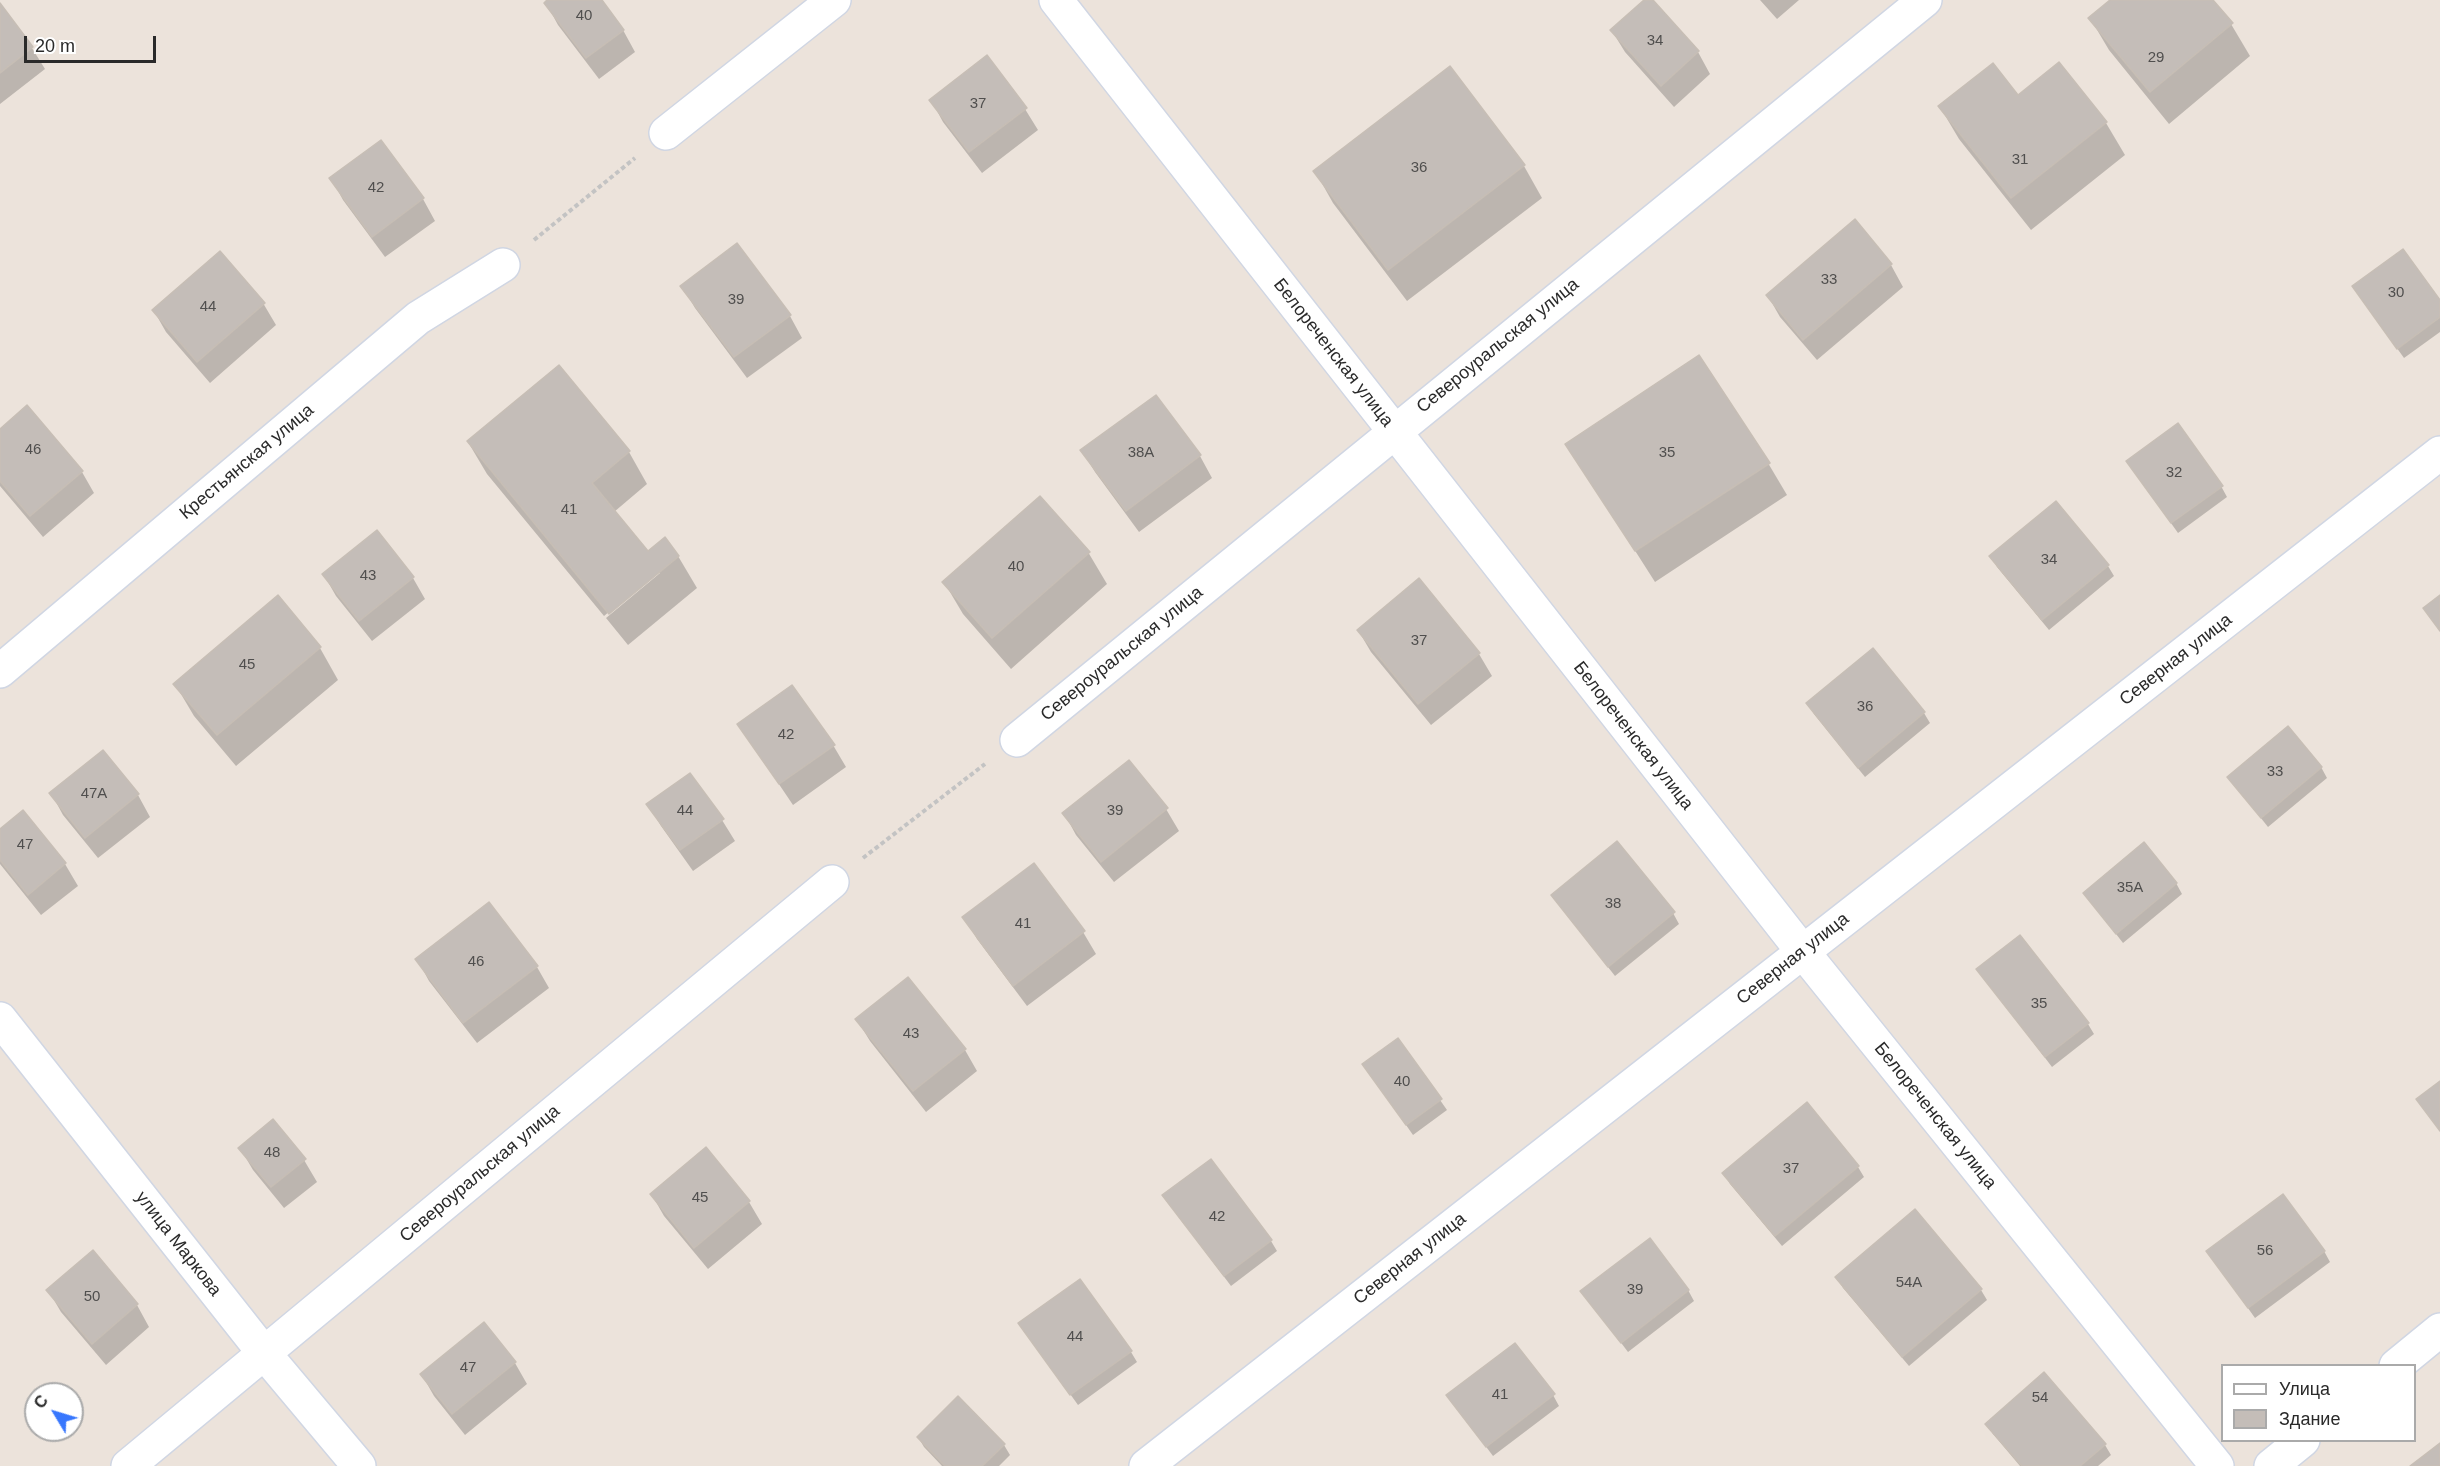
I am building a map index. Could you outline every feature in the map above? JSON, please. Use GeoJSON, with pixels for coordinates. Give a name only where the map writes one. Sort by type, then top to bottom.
{"type":"FeatureCollection","features":[{"type":"Feature","properties":{"kind":"street"},"geometry":{"type":"LineString","coordinates":[[666,133],[834,0]]}},
{"type":"Feature","properties":{"kind":"street","name":"Белореченская улица"},"geometry":{"type":"LineString","coordinates":[[1056,0],[1803,952],[2217,1466]]}},
{"type":"Feature","properties":{"kind":"street","name":"Североуральская улица"},"geometry":{"type":"LineString","coordinates":[[1017,740],[1924,0]]}},
{"type":"Feature","properties":{"kind":"street","name":"Крестьянская улица"},"geometry":{"type":"LineString","coordinates":[[0,671],[418,318],[503,265]]}},
{"type":"Feature","properties":{"kind":"street","name":"Северная улица"},"geometry":{"type":"LineString","coordinates":[[1146,1466],[2440,453]]}},
{"type":"Feature","properties":{"kind":"street","name":"Североуральская улица"},"geometry":{"type":"LineString","coordinates":[[128,1466],[832,882]]}},
{"type":"Feature","properties":{"kind":"street","name":"улица Маркова"},"geometry":{"type":"LineString","coordinates":[[0,1019],[264,1353],[359,1466]]}},
{"type":"Feature","properties":{"kind":"street"},"geometry":{"type":"LineString","coordinates":[[2397,1364],[2440,1330]]}},
{"type":"Feature","properties":{"kind":"street"},"geometry":{"type":"LineString","coordinates":[[2271,1466],[2301,1442]]}},
{"type":"Feature","properties":{"kind":"path"},"geometry":{"type":"LineString","coordinates":[[503,265],[666,133]]}},
{"type":"Feature","properties":{"kind":"path"},"geometry":{"type":"LineString","coordinates":[[832,882],[1017,740]]}},
{"type":"Feature","properties":{"kind":"building"},"geometry":{"type":"Polygon","coordinates":[[[547,0],[602,0],[624,30],[586,58],[544,3],[547,0]]]}},
{"type":"Feature","properties":{"kind":"building"},"geometry":{"type":"Polygon","coordinates":[[[1644,0],[1653,0],[1699,51],[1661,86],[1610,30],[1644,0]]]}},
{"type":"Feature","properties":{"kind":"building"},"geometry":{"type":"Polygon","coordinates":[[[2110,0],[2213,0],[2233,23],[2150,92],[2088,18],[2110,0]]]}},
{"type":"Feature","properties":{"kind":"building"},"geometry":{"type":"Polygon","coordinates":[[[0,3],[33,47],[0,73],[0,3]]]}},
{"type":"Feature","properties":{"kind":"building"},"geometry":{"type":"Polygon","coordinates":[[[987,55],[1027,108],[969,152],[929,100],[987,55]]]}},
{"type":"Feature","properties":{"kind":"building"},"geometry":{"type":"Polygon","coordinates":[[[2059,62],[2107,122],[2011,198],[1938,106],[1993,63],[2018,95],[2059,62]]]}},
{"type":"Feature","properties":{"kind":"building"},"geometry":{"type":"Polygon","coordinates":[[[1450,66],[1525,165],[1388,270],[1313,171],[1450,66]]]}},
{"type":"Feature","properties":{"kind":"building"},"geometry":{"type":"Polygon","coordinates":[[[381,140],[424,198],[372,237],[329,178],[381,140]]]}},
{"type":"Feature","properties":{"kind":"building"},"geometry":{"type":"Polygon","coordinates":[[[1855,219],[1892,264],[1803,340],[1766,295],[1855,219]]]}},
{"type":"Feature","properties":{"kind":"building"},"geometry":{"type":"Polygon","coordinates":[[[737,243],[791,315],[734,357],[680,286],[737,243]]]}},
{"type":"Feature","properties":{"kind":"building"},"geometry":{"type":"Polygon","coordinates":[[[2403,249],[2440,300],[2440,317],[2397,349],[2352,286],[2403,249]]]}},
{"type":"Feature","properties":{"kind":"building"},"geometry":{"type":"Polygon","coordinates":[[[220,251],[265,303],[197,362],[152,310],[220,251]]]}},
{"type":"Feature","properties":{"kind":"building"},"geometry":{"type":"Polygon","coordinates":[[[1699,355],[1770,463],[1635,551],[1565,444],[1699,355]]]}},
{"type":"Feature","properties":{"kind":"building"},"geometry":{"type":"Polygon","coordinates":[[[559,365],[630,451],[592,483],[648,551],[665,537],[679,556],[609,614],[467,441],[559,365]]]}},
{"type":"Feature","properties":{"kind":"building"},"geometry":{"type":"Polygon","coordinates":[[[1156,395],[1201,455],[1126,511],[1080,450],[1156,395]]]}},
{"type":"Feature","properties":{"kind":"building"},"geometry":{"type":"Polygon","coordinates":[[[27,405],[83,471],[30,516],[0,481],[0,429],[27,405]]]}},
{"type":"Feature","properties":{"kind":"building"},"geometry":{"type":"Polygon","coordinates":[[[2178,423],[2223,486],[2171,523],[2126,461],[2178,423]]]}},
{"type":"Feature","properties":{"kind":"building"},"geometry":{"type":"Polygon","coordinates":[[[1040,496],[1090,552],[992,638],[942,582],[1040,496]]]}},
{"type":"Feature","properties":{"kind":"building"},"geometry":{"type":"Polygon","coordinates":[[[2056,501],[2109,565],[2042,620],[1989,556],[2056,501]]]}},
{"type":"Feature","properties":{"kind":"building"},"geometry":{"type":"Polygon","coordinates":[[[377,530],[414,577],[359,621],[322,574],[377,530]]]}},
{"type":"Feature","properties":{"kind":"building"},"geometry":{"type":"Polygon","coordinates":[[[1419,578],[1480,653],[1418,704],[1357,630],[1419,578]]]}},
{"type":"Feature","properties":{"kind":"building"},"geometry":{"type":"Polygon","coordinates":[[[278,595],[321,647],[217,735],[173,684],[278,595]]]}},
{"type":"Feature","properties":{"kind":"building"},"geometry":{"type":"Polygon","coordinates":[[[2440,595],[2440,631],[2423,608],[2440,595]]]}},
{"type":"Feature","properties":{"kind":"building"},"geometry":{"type":"Polygon","coordinates":[[[1873,648],[1925,712],[1858,768],[1806,703],[1873,648]]]}},
{"type":"Feature","properties":{"kind":"building"},"geometry":{"type":"Polygon","coordinates":[[[792,685],[835,745],[779,784],[737,724],[792,685]]]}},
{"type":"Feature","properties":{"kind":"building"},"geometry":{"type":"Polygon","coordinates":[[[2288,726],[2322,767],[2261,818],[2227,777],[2288,726]]]}},
{"type":"Feature","properties":{"kind":"building"},"geometry":{"type":"Polygon","coordinates":[[[103,750],[139,794],[85,838],[49,793],[103,750]]]}},
{"type":"Feature","properties":{"kind":"building"},"geometry":{"type":"Polygon","coordinates":[[[1129,760],[1168,808],[1101,862],[1062,813],[1129,760]]]}},
{"type":"Feature","properties":{"kind":"building"},"geometry":{"type":"Polygon","coordinates":[[[690,773],[724,819],[680,850],[646,804],[690,773]]]}},
{"type":"Feature","properties":{"kind":"building"},"geometry":{"type":"Polygon","coordinates":[[[23,810],[66,863],[28,895],[0,860],[0,829],[23,810]]]}},
{"type":"Feature","properties":{"kind":"building"},"geometry":{"type":"Polygon","coordinates":[[[1617,841],[1675,912],[1608,967],[1551,895],[1617,841]]]}},
{"type":"Feature","properties":{"kind":"building"},"geometry":{"type":"Polygon","coordinates":[[[2144,842],[2177,883],[2116,934],[2083,893],[2144,842]]]}},
{"type":"Feature","properties":{"kind":"building"},"geometry":{"type":"Polygon","coordinates":[[[1034,863],[1085,931],[1013,986],[962,917],[1034,863]]]}},
{"type":"Feature","properties":{"kind":"building"},"geometry":{"type":"Polygon","coordinates":[[[489,902],[538,966],[463,1023],[415,959],[489,902]]]}},
{"type":"Feature","properties":{"kind":"building"},"geometry":{"type":"Polygon","coordinates":[[[2020,935],[2089,1023],[2045,1057],[1976,969],[2020,935]]]}},
{"type":"Feature","properties":{"kind":"building"},"geometry":{"type":"Polygon","coordinates":[[[908,977],[966,1049],[913,1091],[855,1019],[908,977]]]}},
{"type":"Feature","properties":{"kind":"building"},"geometry":{"type":"Polygon","coordinates":[[[1398,1038],[1442,1099],[1406,1125],[1362,1064],[1398,1038]]]}},
{"type":"Feature","properties":{"kind":"building"},"geometry":{"type":"Polygon","coordinates":[[[2440,1081],[2440,1131],[2416,1099],[2440,1081]]]}},
{"type":"Feature","properties":{"kind":"building"},"geometry":{"type":"Polygon","coordinates":[[[1807,1102],[1859,1166],[1775,1236],[1722,1173],[1807,1102]]]}},
{"type":"Feature","properties":{"kind":"building"},"geometry":{"type":"Polygon","coordinates":[[[273,1119],[306,1159],[271,1187],[238,1148],[273,1119]]]}},
{"type":"Feature","properties":{"kind":"building"},"geometry":{"type":"Polygon","coordinates":[[[706,1147],[750,1201],[694,1248],[650,1194],[706,1147]]]}},
{"type":"Feature","properties":{"kind":"building"},"geometry":{"type":"Polygon","coordinates":[[[1211,1159],[1272,1240],[1224,1276],[1162,1195],[1211,1159]]]}},
{"type":"Feature","properties":{"kind":"building"},"geometry":{"type":"Polygon","coordinates":[[[2283,1194],[2325,1251],[2248,1308],[2206,1251],[2283,1194]]]}},
{"type":"Feature","properties":{"kind":"building"},"geometry":{"type":"Polygon","coordinates":[[[1915,1209],[1982,1289],[1902,1357],[1835,1277],[1915,1209]]]}},
{"type":"Feature","properties":{"kind":"building"},"geometry":{"type":"Polygon","coordinates":[[[1650,1238],[1689,1290],[1621,1343],[1580,1291],[1650,1238]]]}},
{"type":"Feature","properties":{"kind":"building"},"geometry":{"type":"Polygon","coordinates":[[[93,1250],[138,1304],[92,1344],[46,1290],[93,1250]]]}},
{"type":"Feature","properties":{"kind":"building"},"geometry":{"type":"Polygon","coordinates":[[[1080,1279],[1132,1351],[1070,1395],[1018,1323],[1080,1279]]]}},
{"type":"Feature","properties":{"kind":"building"},"geometry":{"type":"Polygon","coordinates":[[[484,1322],[516,1362],[452,1414],[420,1374],[484,1322]]]}},
{"type":"Feature","properties":{"kind":"building"},"geometry":{"type":"Polygon","coordinates":[[[1515,1343],[1555,1394],[1486,1447],[1446,1395],[1515,1343]]]}},
{"type":"Feature","properties":{"kind":"building"},"geometry":{"type":"Polygon","coordinates":[[[2044,1372],[2106,1444],[2080,1466],[2022,1466],[1985,1424],[2044,1372]]]}},
{"type":"Feature","properties":{"kind":"building"},"geometry":{"type":"Polygon","coordinates":[[[958,1396],[1005,1444],[982,1466],[945,1466],[917,1437],[958,1396]]]}},
{"type":"Feature","properties":{"kind":"building"},"geometry":{"type":"Polygon","coordinates":[[[2440,1443],[2440,1466],[2410,1466],[2440,1443]]]}}]}
